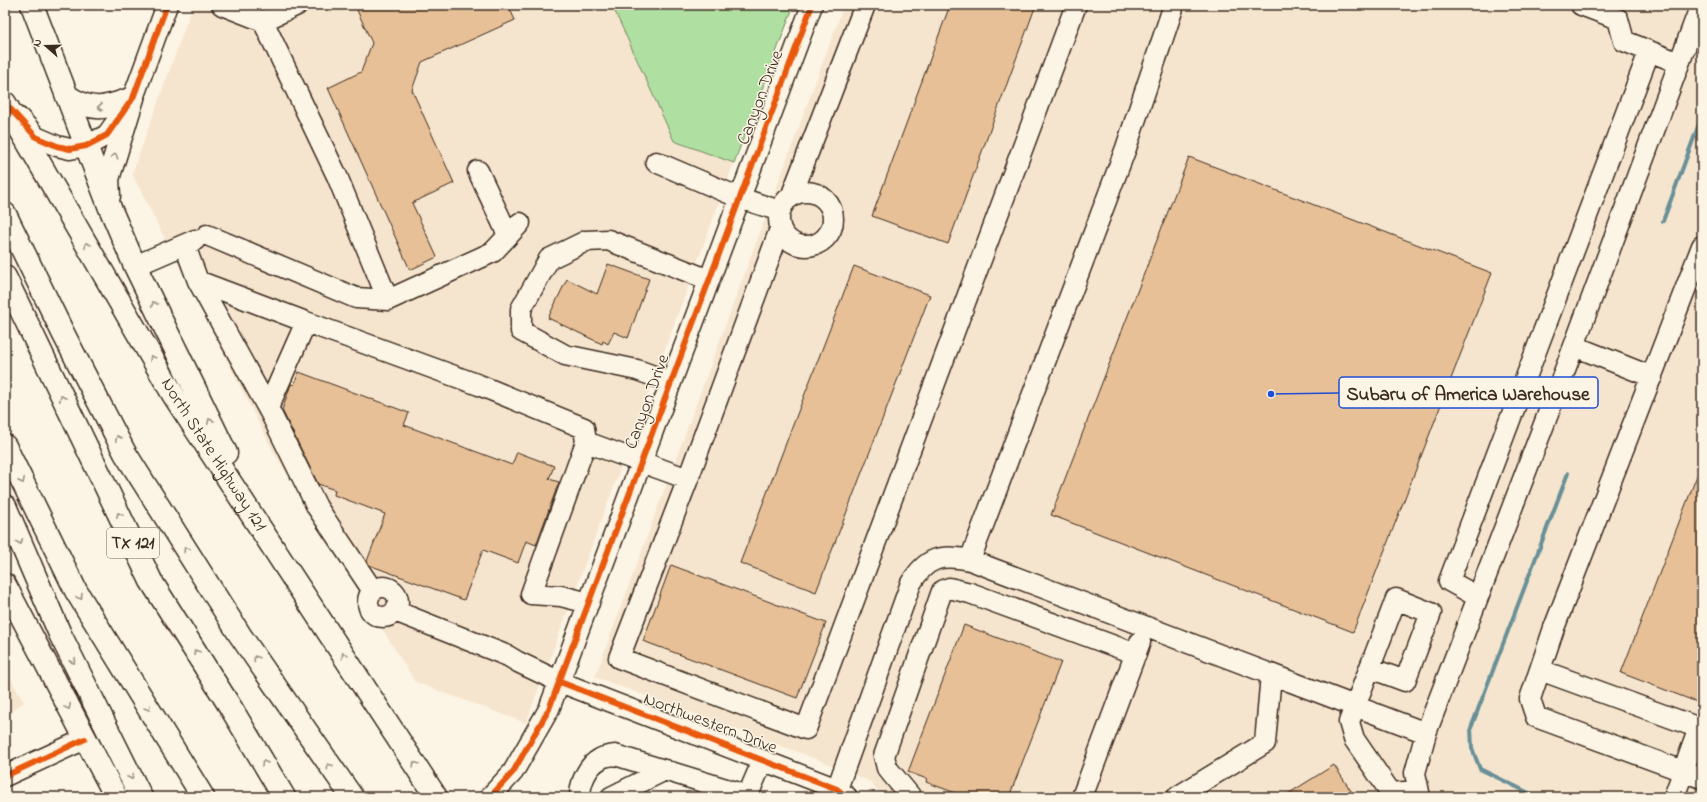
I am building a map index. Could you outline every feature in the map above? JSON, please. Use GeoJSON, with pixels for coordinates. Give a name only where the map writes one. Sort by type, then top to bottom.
{"type":"FeatureCollection","features":[{"type":"Feature","properties":{"kind":"main road"},"geometry":{"type":"LineString","coordinates":[[32,5],[110,208],[135,266],[225,452],[287,567]]}},
{"type":"Feature","properties":{"kind":"main road"},"geometry":{"type":"LineString","coordinates":[[67,96],[82,105],[94,108],[109,107],[133,98]]}},
{"type":"Feature","properties":{"kind":"main road"},"geometry":{"type":"LineString","coordinates":[[110,208],[108,180],[133,98]]}},
{"type":"Feature","properties":{"kind":"main road","name":"North State Highway 121"},"geometry":{"type":"LineString","coordinates":[[5,103],[174,396],[436,797]]}},
{"type":"Feature","properties":{"kind":"main road"},"geometry":{"type":"LineString","coordinates":[[5,214],[64,335],[125,453],[240,635],[320,753],[352,797]]}},
{"type":"Feature","properties":{"kind":"main road","name":"TX 121"},"geometry":{"type":"LineString","coordinates":[[5,277],[151,581],[231,708],[284,797]]}},
{"type":"Feature","properties":{"kind":"main road"},"geometry":{"type":"LineString","coordinates":[[5,446],[76,591],[202,797]]}},
{"type":"Feature","properties":{"kind":"main road"},"geometry":{"type":"LineString","coordinates":[[5,506],[60,634],[141,797]]}},
{"type":"Feature","properties":{"kind":"main road"},"geometry":{"type":"LineString","coordinates":[[5,585],[116,797]]}},
{"type":"Feature","properties":{"kind":"main road"},"geometry":{"type":"LineString","coordinates":[[5,594],[24,622]]}},
{"type":"Feature","properties":{"kind":"street"},"geometry":{"type":"LineString","coordinates":[[5,103],[36,137],[57,146],[70,149],[86,146],[107,135],[133,98],[167,5]]}},
{"type":"Feature","properties":{"kind":"street"},"geometry":{"type":"LineString","coordinates":[[222,5],[263,21],[337,176],[388,300]]}},
{"type":"Feature","properties":{"kind":"street"},"geometry":{"type":"LineString","coordinates":[[263,21],[298,5]]}},
{"type":"Feature","properties":{"kind":"street","name":"Canyon Drive"},"geometry":{"type":"LineString","coordinates":[[490,797],[518,765],[549,710],[812,5]]}},
{"type":"Feature","properties":{"kind":"street"},"geometry":{"type":"LineString","coordinates":[[865,5],[784,212],[688,479],[619,658],[806,729],[1076,5]]}},
{"type":"Feature","properties":{"kind":"street"},"geometry":{"type":"LineString","coordinates":[[970,560],[1126,148],[1174,5]]}},
{"type":"Feature","properties":{"kind":"street"},"geometry":{"type":"LineString","coordinates":[[1581,5],[1619,12],[1624,41],[1679,63]]}},
{"type":"Feature","properties":{"kind":"street"},"geometry":{"type":"LineString","coordinates":[[1370,668],[1349,722],[1354,739],[1390,793],[1419,794],[1415,773],[1426,733],[1574,346],[1699,10],[1702,11]]}},
{"type":"Feature","properties":{"kind":"street"},"geometry":{"type":"LineString","coordinates":[[1478,596],[1449,581],[1649,52]]}},
{"type":"Feature","properties":{"kind":"street"},"geometry":{"type":"LineString","coordinates":[[656,162],[740,198],[784,212]]}},
{"type":"Feature","properties":{"kind":"street"},"geometry":{"type":"LineString","coordinates":[[135,266],[196,240],[356,298],[388,300],[493,252],[514,229],[478,171]]}},
{"type":"Feature","properties":{"kind":"street"},"geometry":{"type":"LineString","coordinates":[[196,240],[198,281],[268,408]]}},
{"type":"Feature","properties":{"kind":"street"},"geometry":{"type":"LineString","coordinates":[[671,382],[637,370],[565,355],[521,331],[521,309],[548,259],[586,241],[608,240],[709,280]]}},
{"type":"Feature","properties":{"kind":"street"},"geometry":{"type":"LineString","coordinates":[[1702,246],[1557,621],[1530,699],[1536,717],[1702,778]]}},
{"type":"Feature","properties":{"kind":"street"},"geometry":{"type":"LineString","coordinates":[[198,281],[479,385],[584,428],[586,442],[531,594],[561,596],[589,603]]}},
{"type":"Feature","properties":{"kind":"street"},"geometry":{"type":"LineString","coordinates":[[268,408],[306,322]]}},
{"type":"Feature","properties":{"kind":"street"},"geometry":{"type":"LineString","coordinates":[[1574,346],[1652,377]]}},
{"type":"Feature","properties":{"kind":"street","name":"Northwestern Drive"},"geometry":{"type":"LineString","coordinates":[[268,408],[317,507],[373,591],[369,600],[371,610],[375,614],[384,616],[395,611],[508,656],[560,682],[763,760],[842,793]]}},
{"type":"Feature","properties":{"kind":"street"},"geometry":{"type":"LineString","coordinates":[[586,442],[688,479]]}},
{"type":"Feature","properties":{"kind":"street"},"geometry":{"type":"LineString","coordinates":[[842,793],[911,583],[918,572],[927,564],[937,559],[950,556],[970,560],[1426,733]]}},
{"type":"Feature","properties":{"kind":"street"},"geometry":{"type":"LineString","coordinates":[[911,797],[887,768],[884,756],[942,591],[949,588],[970,593],[1136,654]]}},
{"type":"Feature","properties":{"kind":"street"},"geometry":{"type":"LineString","coordinates":[[1082,797],[1146,627]]}},
{"type":"Feature","properties":{"kind":"street"},"geometry":{"type":"LineString","coordinates":[[1540,670],[1701,728],[1674,797]]}},
{"type":"Feature","properties":{"kind":"street"},"geometry":{"type":"LineString","coordinates":[[1178,797],[1265,743],[1270,674]]}},
{"type":"Feature","properties":{"kind":"street"},"geometry":{"type":"LineString","coordinates":[[5,776],[85,739]]}},
{"type":"Feature","properties":{"kind":"street"},"geometry":{"type":"LineString","coordinates":[[580,797],[580,785],[589,770],[600,759],[615,755],[736,792],[746,797],[763,760]]}},
{"type":"Feature","properties":{"kind":"street"},"geometry":{"type":"LineString","coordinates":[[611,797],[665,770]]}},
{"type":"Feature","properties":{"kind":"shaded area"},"geometry":{"type":"Polygon","coordinates":[[[193,5],[612,5],[674,141],[734,163],[526,723],[415,682],[274,453],[132,174],[193,5]]]}},
{"type":"Feature","properties":{"kind":"shaded area"},"geometry":{"type":"Polygon","coordinates":[[[844,5],[1702,5],[1702,797],[883,797],[871,782],[819,760],[595,677],[844,5]]]}},
{"type":"Feature","properties":{"kind":"shaded area"},"geometry":{"type":"Polygon","coordinates":[[[5,669],[24,702],[5,716],[5,669]]]}},
{"type":"Feature","properties":{"kind":"green space"},"geometry":{"type":"Polygon","coordinates":[[[612,5],[794,5],[734,163],[674,141],[612,5]]]}},
{"type":"Feature","properties":{"kind":"building"},"geometry":{"type":"Polygon","coordinates":[[[363,5],[508,5],[515,20],[422,62],[412,90],[454,183],[412,203],[437,257],[410,270],[328,88],[361,72],[372,43],[356,8],[363,5]]]}},
{"type":"Feature","properties":{"kind":"building"},"geometry":{"type":"Polygon","coordinates":[[[950,5],[1036,5],[948,244],[872,216],[950,5]]]}},
{"type":"Feature","properties":{"kind":"building"},"geometry":{"type":"Polygon","coordinates":[[[1189,157],[1492,273],[1353,632],[1051,515],[1189,157]]]}},
{"type":"Feature","properties":{"kind":"building"},"geometry":{"type":"Polygon","coordinates":[[[608,264],[649,279],[628,338],[614,332],[608,344],[603,341],[602,344],[548,318],[567,279],[597,294],[608,264]]]}},
{"type":"Feature","properties":{"kind":"building"},"geometry":{"type":"Polygon","coordinates":[[[854,266],[930,295],[816,592],[740,563],[854,266]]]}},
{"type":"Feature","properties":{"kind":"building"},"geometry":{"type":"Polygon","coordinates":[[[299,372],[409,413],[404,425],[512,465],[517,452],[554,466],[549,479],[559,482],[536,545],[526,541],[518,563],[483,550],[464,600],[369,565],[367,561],[385,514],[334,495],[335,490],[318,484],[282,410],[291,384],[294,385],[299,372]]]}},
{"type":"Feature","properties":{"kind":"building"},"geometry":{"type":"Polygon","coordinates":[[[1702,465],[1702,704],[1621,673],[1702,465]]]}},
{"type":"Feature","properties":{"kind":"building"},"geometry":{"type":"Polygon","coordinates":[[[671,565],[826,623],[797,698],[643,641],[671,565]]]}},
{"type":"Feature","properties":{"kind":"building"},"geometry":{"type":"Polygon","coordinates":[[[964,625],[1061,662],[1009,797],[966,797],[926,782],[927,779],[908,772],[964,625]]]}},
{"type":"Feature","properties":{"kind":"building"},"geometry":{"type":"Polygon","coordinates":[[[1334,765],[1355,797],[1283,797],[1334,765]]]}},
{"type":"Feature","properties":{"kind":"waterway"},"geometry":{"type":"LineString","coordinates":[[1663,221],[1702,116]]}},
{"type":"Feature","properties":{"kind":"waterway"},"geometry":{"type":"LineString","coordinates":[[1537,797],[1480,769],[1472,748],[1471,728],[1568,473]]}},
{"type":"Feature","properties":{"kind":"cycle path"},"geometry":{"type":"LineString","coordinates":[[5,103],[36,137],[57,146],[70,149],[86,146],[107,135],[133,98],[167,5]]}},
{"type":"Feature","properties":{"kind":"cycle path"},"geometry":{"type":"LineString","coordinates":[[490,797],[513,772],[549,709],[812,5]]}},
{"type":"Feature","properties":{"kind":"cycle path"},"geometry":{"type":"LineString","coordinates":[[560,682],[837,789],[847,797]]}},
{"type":"Feature","properties":{"kind":"cycle path"},"geometry":{"type":"LineString","coordinates":[[5,776],[85,739]]}},
{"type":"Feature","properties":{"kind":"place","name":"Subaru of America Warehouse"},"geometry":{"type":"Point","coordinates":[1271,394]}}]}
